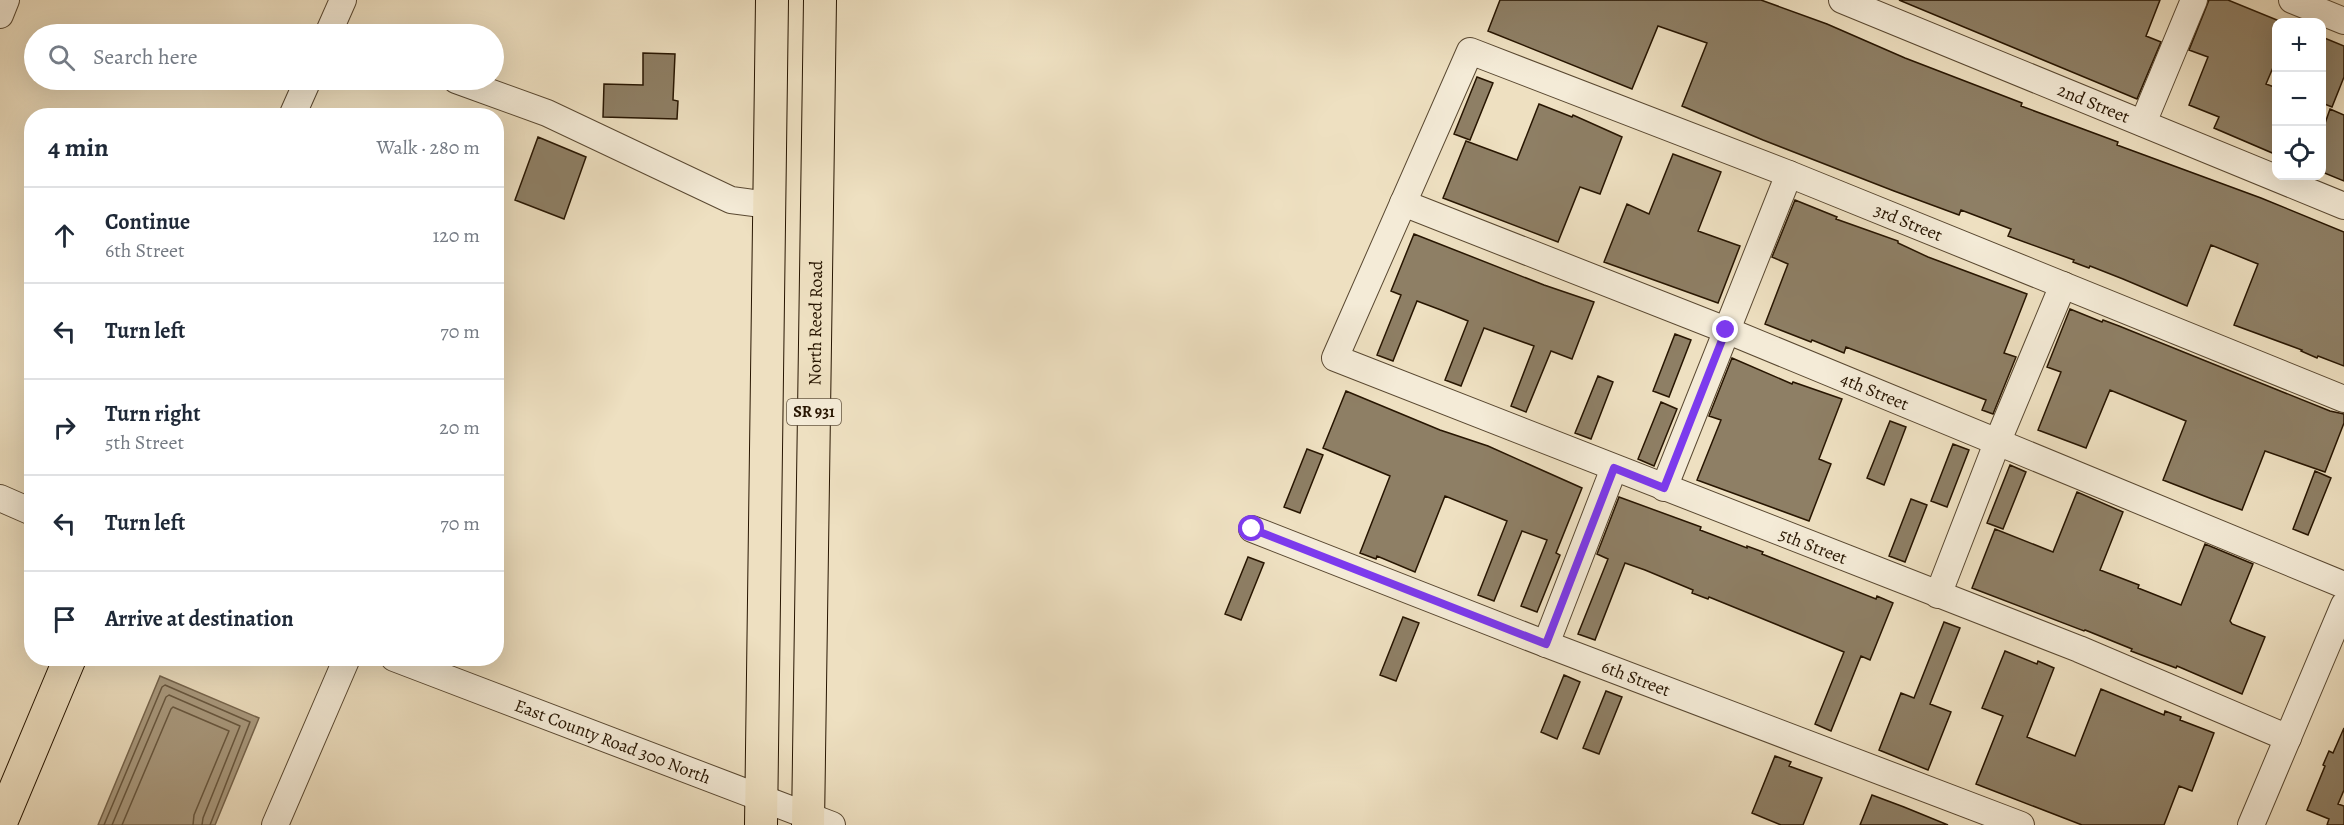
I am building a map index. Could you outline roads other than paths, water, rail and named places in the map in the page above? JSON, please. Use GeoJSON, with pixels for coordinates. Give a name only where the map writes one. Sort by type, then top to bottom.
{"type":"FeatureCollection","features":[{"type":"Feature","properties":{"kind":"main road","name":"SR 931"},"geometry":{"type":"LineString","coordinates":[[761,812],[772,0]]}},
{"type":"Feature","properties":{"kind":"main road","name":"North Reed Road"},"geometry":{"type":"LineString","coordinates":[[816,822],[820,0]]}},
{"type":"Feature","properties":{"kind":"main road"},"geometry":{"type":"LineString","coordinates":[[0,825],[67,666]]}},
{"type":"Feature","properties":{"kind":"street"},"geometry":{"type":"LineString","coordinates":[[0,15],[6,0]]}},
{"type":"Feature","properties":{"kind":"street"},"geometry":{"type":"LineString","coordinates":[[334,24],[343,0]]}},
{"type":"Feature","properties":{"kind":"street","name":"2nd Street"},"geometry":{"type":"LineString","coordinates":[[1842,0],[1868,5],[2344,206]]}},
{"type":"Feature","properties":{"kind":"street"},"geometry":{"type":"LineString","coordinates":[[2143,123],[2194,0]]}},
{"type":"Feature","properties":{"kind":"street"},"geometry":{"type":"LineString","coordinates":[[2292,0],[2344,21]]}},
{"type":"Feature","properties":{"kind":"street","name":"3rd Street"},"geometry":{"type":"LineString","coordinates":[[1403,203],[1470,51],[1789,174],[2344,399]]}},
{"type":"Feature","properties":{"kind":"street"},"geometry":{"type":"LineString","coordinates":[[296,108],[304,90]]}},
{"type":"Feature","properties":{"kind":"street"},"geometry":{"type":"LineString","coordinates":[[484,90],[547,112],[731,200],[769,205]]}},
{"type":"Feature","properties":{"kind":"street"},"geometry":{"type":"LineString","coordinates":[[1664,488],[1789,174]]}},
{"type":"Feature","properties":{"kind":"street","name":"4th Street"},"geometry":{"type":"LineString","coordinates":[[1403,203],[1726,330],[2344,585]]}},
{"type":"Feature","properties":{"kind":"street","name":"5th Street"},"geometry":{"type":"LineString","coordinates":[[1403,203],[1335,358],[2079,649],[2288,738]]}},
{"type":"Feature","properties":{"kind":"street"},"geometry":{"type":"LineString","coordinates":[[1938,595],[1997,443],[2063,285]]}},
{"type":"Feature","properties":{"kind":"street"},"geometry":{"type":"LineString","coordinates":[[1546,644],[1614,468]]}},
{"type":"Feature","properties":{"kind":"street"},"geometry":{"type":"LineString","coordinates":[[0,498],[24,508]]}},
{"type":"Feature","properties":{"kind":"street","name":"6th Street"},"geometry":{"type":"LineString","coordinates":[[1252,529],[2021,825]]}},
{"type":"Feature","properties":{"kind":"street"},"geometry":{"type":"LineString","coordinates":[[2252,825],[2344,605]]}},
{"type":"Feature","properties":{"kind":"street"},"geometry":{"type":"LineString","coordinates":[[275,825],[344,666]]}},
{"type":"Feature","properties":{"kind":"street","name":"East County Road 300 North"},"geometry":{"type":"LineString","coordinates":[[413,666],[761,812],[816,822]]}},
{"type":"Feature","properties":{"kind":"water"},"geometry":{"type":"Polygon","coordinates":[[[160,676],[259,718],[215,825],[98,825],[160,676]]]}}]}
